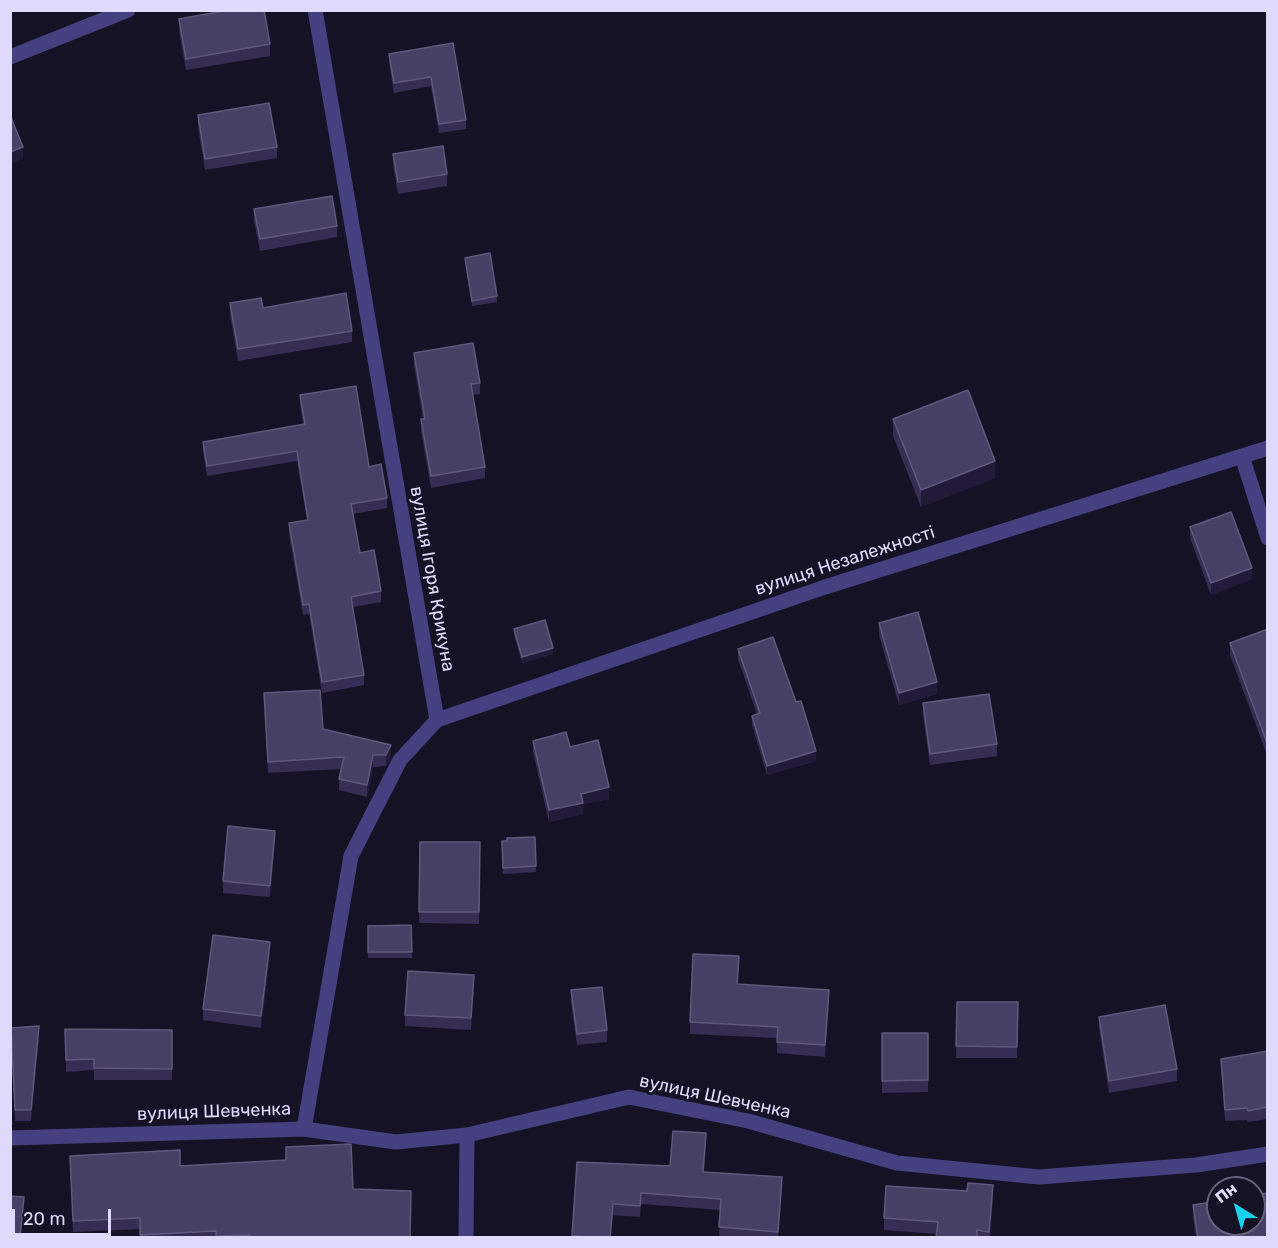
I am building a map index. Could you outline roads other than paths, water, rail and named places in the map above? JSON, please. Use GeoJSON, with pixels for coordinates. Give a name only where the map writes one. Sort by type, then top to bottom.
{"type":"FeatureCollection","features":[{"type":"Feature","properties":{"kind":"street"},"geometry":{"type":"LineString","coordinates":[[10,57],[128,10]]}},
{"type":"Feature","properties":{"kind":"street","name":"вулиця Ігоря Крикуна"},"geometry":{"type":"LineString","coordinates":[[315,10],[437,720]]}},
{"type":"Feature","properties":{"kind":"street","name":"вулиця Незалежності"},"geometry":{"type":"LineString","coordinates":[[437,720],[825,587],[1268,448]]}},
{"type":"Feature","properties":{"kind":"street"},"geometry":{"type":"LineString","coordinates":[[1242,456],[1268,538]]}},
{"type":"Feature","properties":{"kind":"street"},"geometry":{"type":"LineString","coordinates":[[304,1129],[351,856],[400,760],[437,720]]}},
{"type":"Feature","properties":{"kind":"street","name":"вулиця Шевченка"},"geometry":{"type":"LineString","coordinates":[[10,1138],[304,1129],[396,1142],[466,1135],[629,1097],[748,1121],[897,1163],[1039,1177],[1196,1165],[1268,1154]]}},
{"type":"Feature","properties":{"kind":"street"},"geometry":{"type":"LineString","coordinates":[[466,1135],[466,1238]]}}]}
